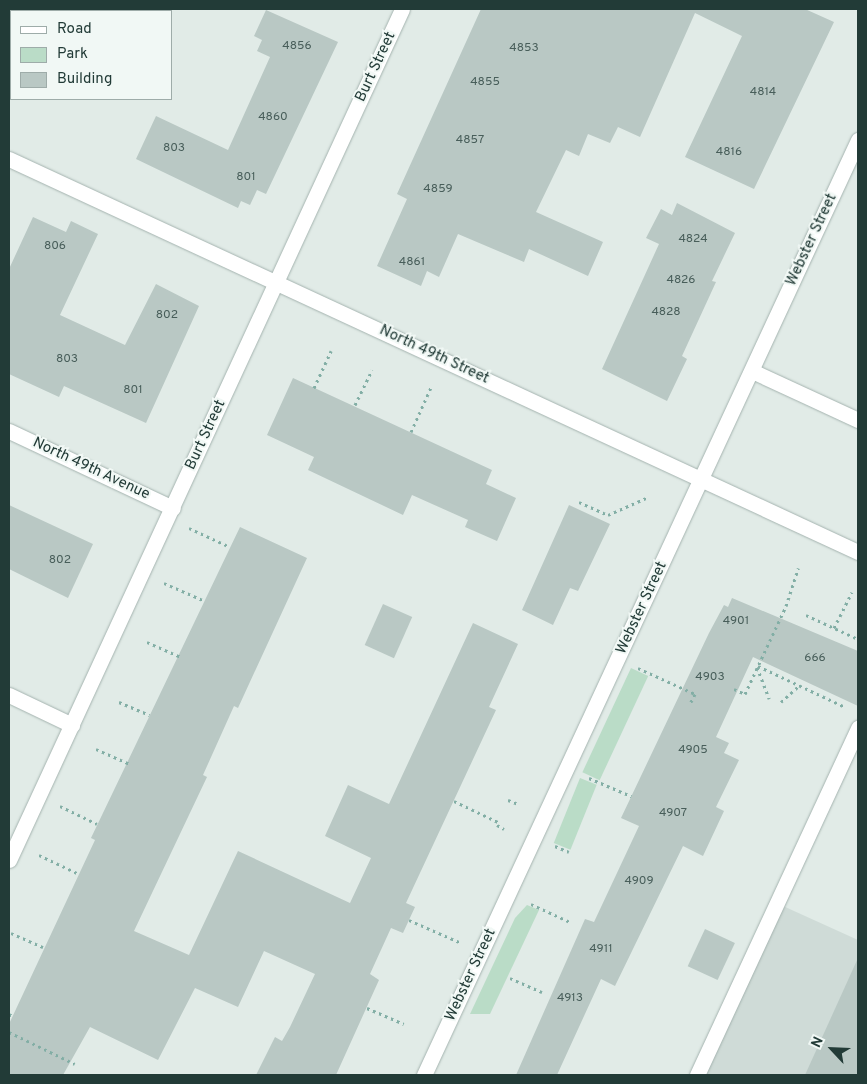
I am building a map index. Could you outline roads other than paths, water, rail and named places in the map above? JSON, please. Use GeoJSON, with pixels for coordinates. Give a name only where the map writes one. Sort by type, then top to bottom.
{"type":"FeatureCollection","features":[{"type":"Feature","properties":{"kind":"street","name":"Burt Street"},"geometry":{"type":"LineString","coordinates":[[9,860],[402,9]]}},
{"type":"Feature","properties":{"kind":"street","name":"Webster Street"},"geometry":{"type":"LineString","coordinates":[[424,1075],[858,140]]}},
{"type":"Feature","properties":{"kind":"street","name":"North 49th Street"},"geometry":{"type":"LineString","coordinates":[[9,159],[858,552]]}},
{"type":"Feature","properties":{"kind":"street"},"geometry":{"type":"LineString","coordinates":[[752,371],[858,420]]}},
{"type":"Feature","properties":{"kind":"street","name":"North 49th Avenue"},"geometry":{"type":"LineString","coordinates":[[9,431],[173,508]]}},
{"type":"Feature","properties":{"kind":"street"},"geometry":{"type":"LineString","coordinates":[[9,695],[72,725]]}},
{"type":"Feature","properties":{"kind":"street"},"geometry":{"type":"LineString","coordinates":[[696,1075],[858,728]]}}]}
